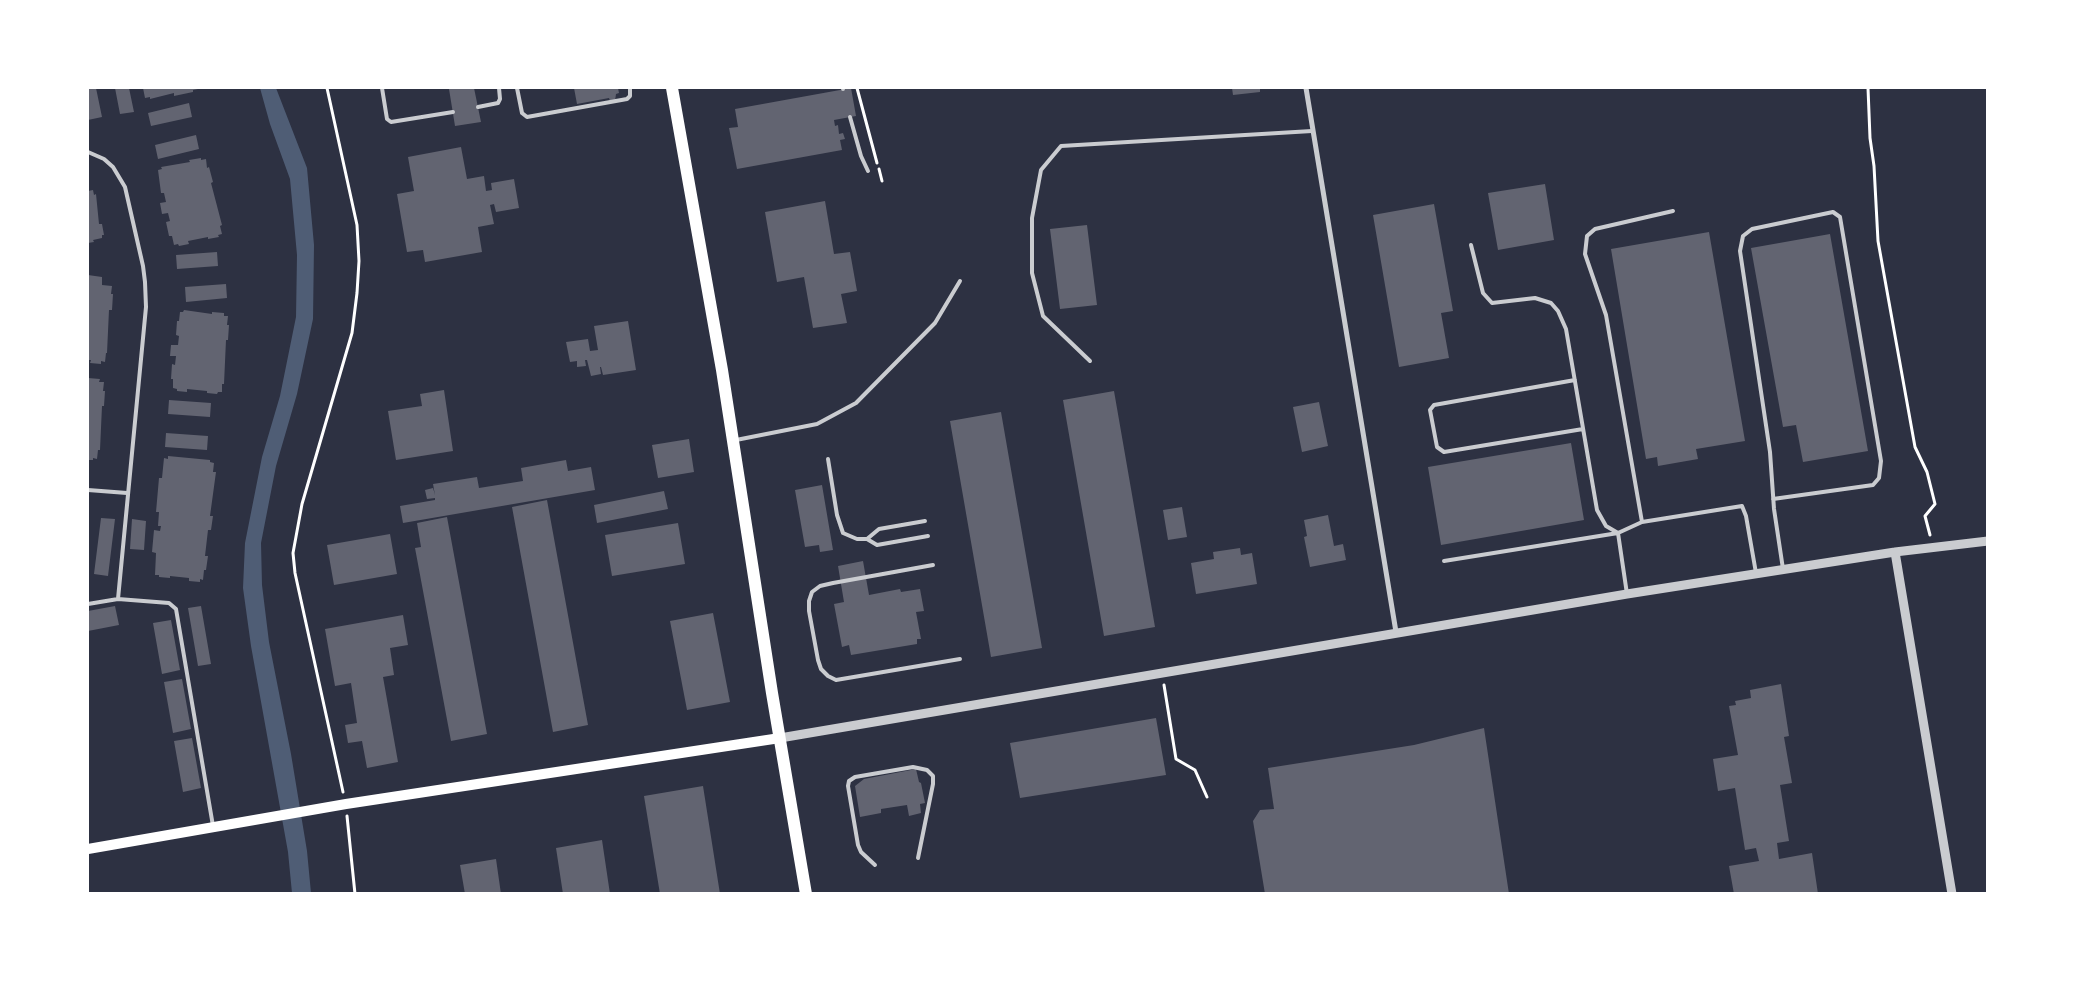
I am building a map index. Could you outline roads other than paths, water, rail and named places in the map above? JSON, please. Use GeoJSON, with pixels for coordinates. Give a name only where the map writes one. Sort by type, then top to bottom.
{"type":"FeatureCollection","features":[{"type":"Feature","properties":{"kind":"main road"},"geometry":{"type":"LineString","coordinates":[[672,88],[734,441],[806,894]]}},
{"type":"Feature","properties":{"kind":"main road"},"geometry":{"type":"LineString","coordinates":[[88,850],[341,805],[780,738]]}},
{"type":"Feature","properties":{"kind":"street"},"geometry":{"type":"LineString","coordinates":[[1306,88],[1396,632]]}},
{"type":"Feature","properties":{"kind":"street"},"geometry":{"type":"LineString","coordinates":[[780,738],[1627,594],[1895,552],[1988,541]]}},
{"type":"Feature","properties":{"kind":"street"},"geometry":{"type":"LineString","coordinates":[[1895,552],[1952,894]]}},
{"type":"Feature","properties":{"kind":"lane"},"geometry":{"type":"LineString","coordinates":[[382,88],[388,118],[391,122],[453,112]]}},
{"type":"Feature","properties":{"kind":"lane"},"geometry":{"type":"LineString","coordinates":[[478,107],[498,103],[500,99],[498,88]]}},
{"type":"Feature","properties":{"kind":"lane"},"geometry":{"type":"LineString","coordinates":[[518,88],[522,111],[527,117],[627,99],[630,96],[630,88]]}},
{"type":"Feature","properties":{"kind":"lane"},"geometry":{"type":"LineString","coordinates":[[850,117],[861,156],[868,171]]}},
{"type":"Feature","properties":{"kind":"lane"},"geometry":{"type":"LineString","coordinates":[[1090,361],[1043,316],[1032,273],[1032,218],[1041,170],[1061,146],[1312,131]]}},
{"type":"Feature","properties":{"kind":"lane"},"geometry":{"type":"LineString","coordinates":[[88,152],[104,159],[120,176],[129,199],[145,279],[146,307],[118,599]]}},
{"type":"Feature","properties":{"kind":"lane"},"geometry":{"type":"LineString","coordinates":[[1642,522],[1606,314],[1585,254],[1587,236],[1595,229],[1673,211]]}},
{"type":"Feature","properties":{"kind":"lane"},"geometry":{"type":"LineString","coordinates":[[1773,499],[1873,485],[1879,478],[1881,461],[1840,217],[1833,212],[1752,229],[1743,236],[1740,251],[1770,452],[1773,499],[1783,570]]}},
{"type":"Feature","properties":{"kind":"lane"},"geometry":{"type":"LineString","coordinates":[[1471,245],[1483,293],[1492,303],[1535,298],[1551,303],[1558,311],[1566,328],[1597,510],[1606,526],[1618,533]]}},
{"type":"Feature","properties":{"kind":"lane"},"geometry":{"type":"LineString","coordinates":[[734,441],[817,424],[856,403],[935,323],[960,281]]}},
{"type":"Feature","properties":{"kind":"lane"},"geometry":{"type":"LineString","coordinates":[[1575,380],[1434,405],[1430,410],[1437,447],[1444,452],[1583,430]]}},
{"type":"Feature","properties":{"kind":"lane"},"geometry":{"type":"LineString","coordinates":[[828,459],[840,526],[843,533],[850,537],[866,539],[877,545],[928,536]]}},
{"type":"Feature","properties":{"kind":"lane"},"geometry":{"type":"LineString","coordinates":[[88,490],[127,493]]}},
{"type":"Feature","properties":{"kind":"lane"},"geometry":{"type":"LineString","coordinates":[[1444,561],[1618,533],[1642,522],[1742,506],[1746,516],[1756,574]]}},
{"type":"Feature","properties":{"kind":"lane"},"geometry":{"type":"LineString","coordinates":[[866,539],[879,529],[925,521]]}},
{"type":"Feature","properties":{"kind":"lane"},"geometry":{"type":"LineString","coordinates":[[1618,533],[1627,594]]}},
{"type":"Feature","properties":{"kind":"lane"},"geometry":{"type":"LineString","coordinates":[[933,565],[832,583],[820,586],[812,592],[809,601],[809,611],[818,660],[821,669],[828,676],[836,680],[960,659]]}},
{"type":"Feature","properties":{"kind":"lane"},"geometry":{"type":"LineString","coordinates":[[88,604],[118,599],[169,603],[176,609],[214,827]]}},
{"type":"Feature","properties":{"kind":"lane"},"geometry":{"type":"LineString","coordinates":[[876,865],[861,852],[858,846],[848,786],[849,781],[855,777],[913,767],[928,770],[933,776],[918,858]]}},
{"type":"Feature","properties":{"kind":"water"},"geometry":{"type":"Polygon","coordinates":[[[260,88],[276,88],[307,168],[314,245],[313,319],[297,394],[276,466],[261,543],[262,585],[269,642],[291,754],[307,851],[311,893],[292,893],[288,852],[251,646],[243,588],[245,543],[262,457],[280,396],[296,317],[297,255],[290,179],[270,124],[260,88]]]}}]}
